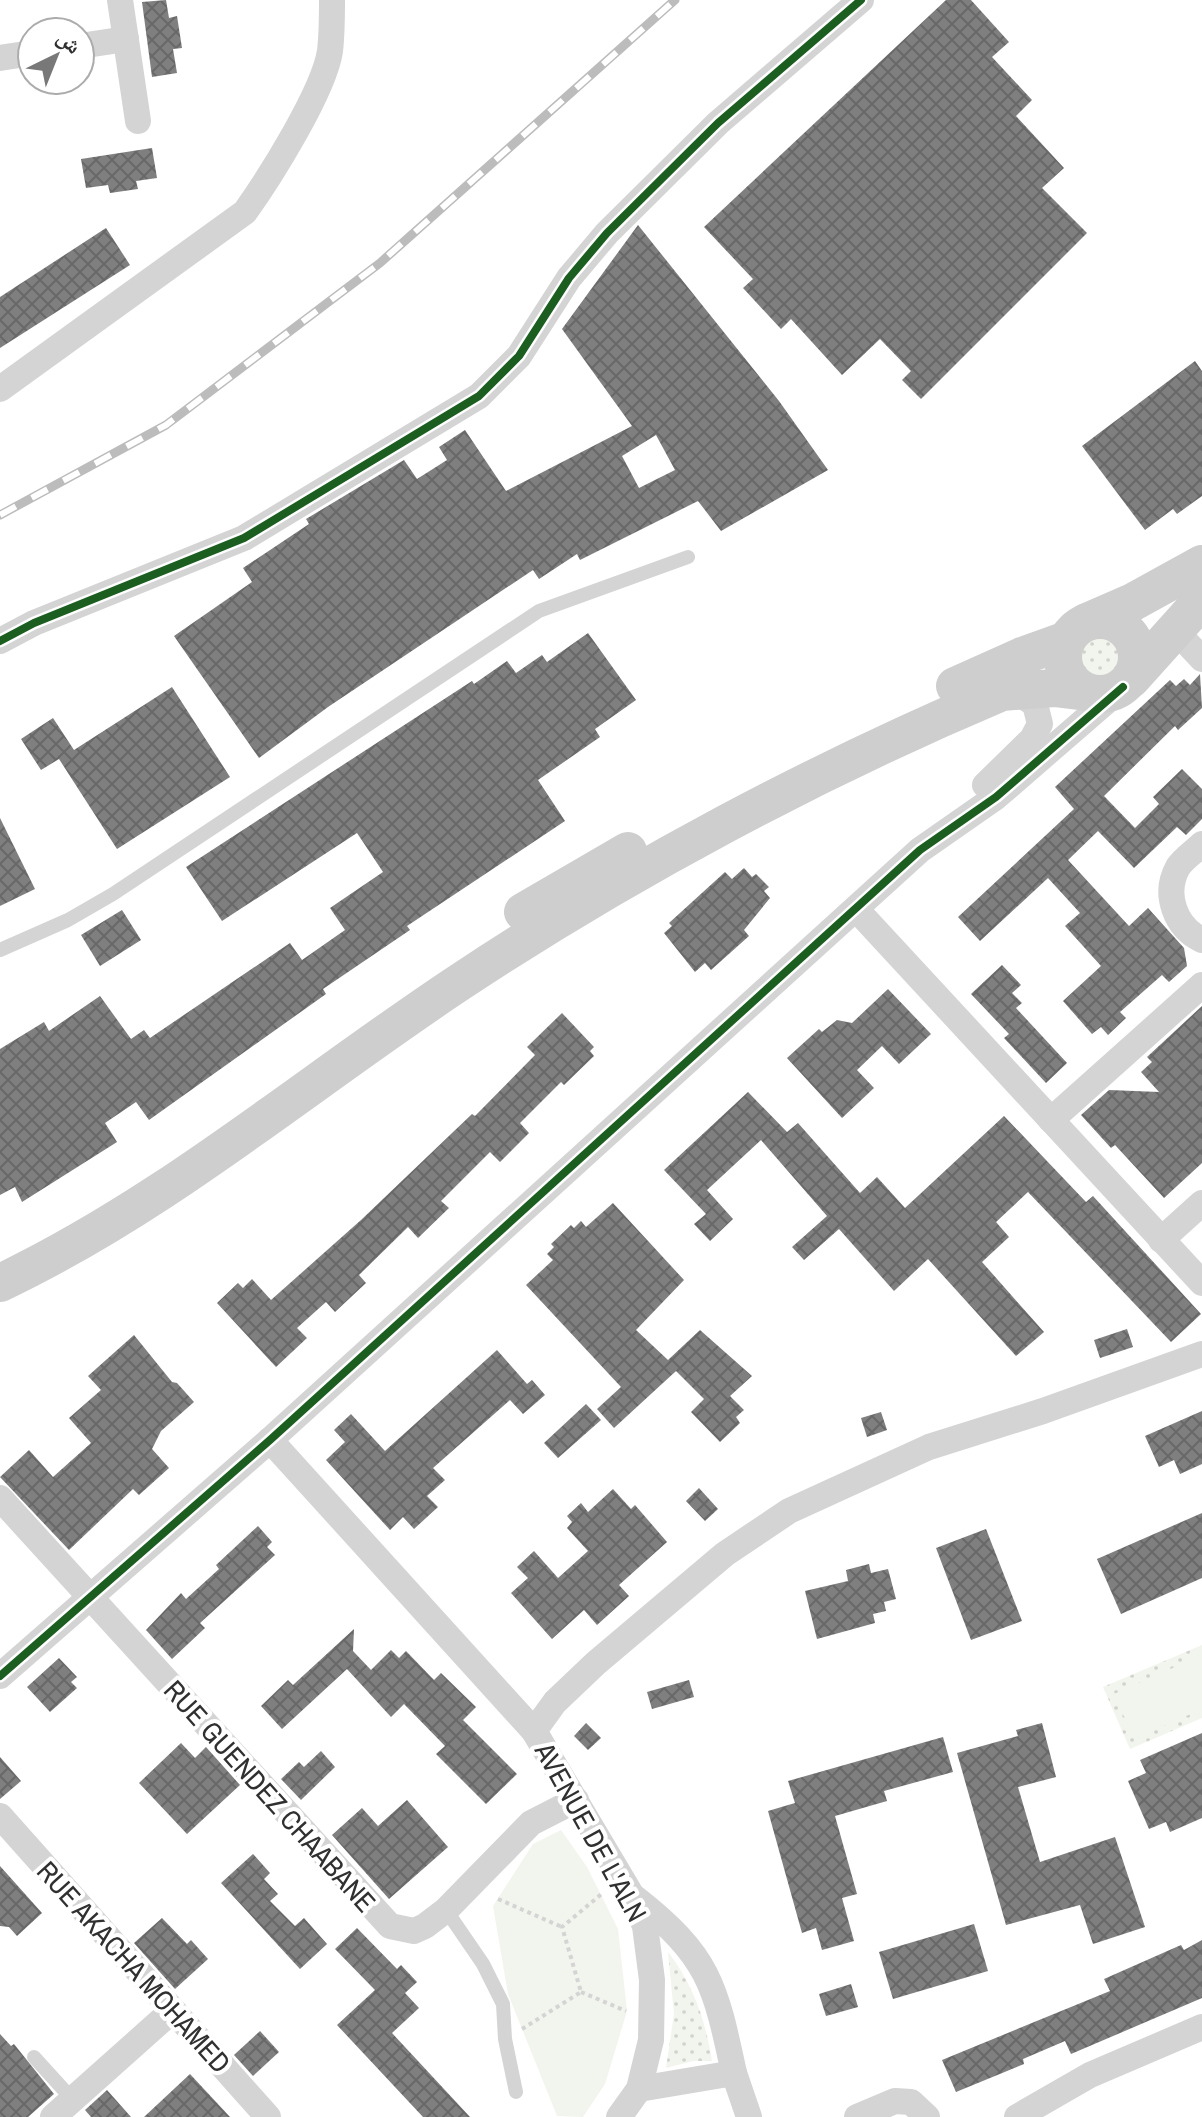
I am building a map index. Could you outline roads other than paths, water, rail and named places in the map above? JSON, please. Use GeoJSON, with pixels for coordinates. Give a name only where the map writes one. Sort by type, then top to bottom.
{"type":"FeatureCollection","features":[{"type":"Feature","properties":{"kind":"main road"},"geometry":{"type":"LineString","coordinates":[[1071,638],[1202,564]]}},
{"type":"Feature","properties":{"kind":"main road"},"geometry":{"type":"LineString","coordinates":[[0,1283],[118,1219],[460,982],[636,875],[866,756],[1002,692],[1099,687],[1174,629],[1202,600]]}},
{"type":"Feature","properties":{"kind":"main road"},"geometry":{"type":"LineString","coordinates":[[0,1254],[106,1197],[446,960],[579,877],[778,771],[1022,656],[1108,621],[1129,633],[1138,656],[1099,687]]}},
{"type":"Feature","properties":{"kind":"main road"},"geometry":{"type":"LineString","coordinates":[[1071,638],[1068,676],[1099,687]]}},
{"type":"Feature","properties":{"kind":"street"},"geometry":{"type":"LineString","coordinates":[[120,0],[138,121]]}},
{"type":"Feature","properties":{"kind":"street"},"geometry":{"type":"LineString","coordinates":[[0,389],[245,212],[267,182],[305,113],[330,53],[332,0]]}},
{"type":"Feature","properties":{"kind":"street"},"geometry":{"type":"LineString","coordinates":[[0,641],[34,623],[244,538],[479,396],[519,356],[569,278],[607,233],[718,123],[861,0]]}},
{"type":"Feature","properties":{"kind":"street"},"geometry":{"type":"LineString","coordinates":[[96,44],[126,39]]}},
{"type":"Feature","properties":{"kind":"street"},"geometry":{"type":"LineString","coordinates":[[1174,629],[1202,659]]}},
{"type":"Feature","properties":{"kind":"street"},"geometry":{"type":"LineString","coordinates":[[0,1676],[270,1440],[856,909],[1032,739],[1040,724],[1099,687]]}},
{"type":"Feature","properties":{"kind":"street"},"geometry":{"type":"LineString","coordinates":[[920,850],[996,797],[1099,687]]}},
{"type":"Feature","properties":{"kind":"street"},"geometry":{"type":"LineString","coordinates":[[1002,692],[1021,695],[1035,704],[1040,724]]}},
{"type":"Feature","properties":{"kind":"street"},"geometry":{"type":"LineString","coordinates":[[1202,844],[1179,866],[1170,894],[1175,913],[1193,936],[1202,940]]}},
{"type":"Feature","properties":{"kind":"street"},"geometry":{"type":"LineString","coordinates":[[856,909],[1202,1283]]}},
{"type":"Feature","properties":{"kind":"street"},"geometry":{"type":"LineString","coordinates":[[1051,1120],[1202,985]]}},
{"type":"Feature","properties":{"kind":"street"},"geometry":{"type":"LineString","coordinates":[[1161,1240],[1202,1203]]}},
{"type":"Feature","properties":{"kind":"street"},"geometry":{"type":"LineString","coordinates":[[534,1731],[555,1702],[596,1663],[725,1554],[789,1511],[929,1447],[1043,1411],[1202,1354]]}},
{"type":"Feature","properties":{"kind":"street","name":"AVENUE DE L'ALN"},"geometry":{"type":"LineString","coordinates":[[270,1440],[534,1731],[627,1887],[645,1926],[652,1980],[652,2020],[651,2040],[639,2089],[619,2117]]}},
{"type":"Feature","properties":{"kind":"street","name":"RUE GUENDEZ CHAABANE"},"geometry":{"type":"LineString","coordinates":[[0,1498],[390,1926],[414,1931],[446,1910],[531,1823],[576,1800]]}},
{"type":"Feature","properties":{"kind":"street","name":"RUE AKACHA MOHAMED"},"geometry":{"type":"LineString","coordinates":[[0,1816],[268,2117]]}},
{"type":"Feature","properties":{"kind":"street"},"geometry":{"type":"LineString","coordinates":[[627,1887],[670,1926],[701,1961],[719,2004],[734,2073],[749,2117]]}},
{"type":"Feature","properties":{"kind":"street"},"geometry":{"type":"LineString","coordinates":[[63,2108],[173,2010]]}},
{"type":"Feature","properties":{"kind":"street"},"geometry":{"type":"LineString","coordinates":[[1017,2117],[1090,2075],[1202,2027]]}},
{"type":"Feature","properties":{"kind":"street"},"geometry":{"type":"LineString","coordinates":[[639,2089],[734,2073]]}},
{"type":"Feature","properties":{"kind":"street"},"geometry":{"type":"LineString","coordinates":[[857,2117],[895,2101],[911,2102],[927,2117]]}},
{"type":"Feature","properties":{"kind":"lane"},"geometry":{"type":"LineString","coordinates":[[0,950],[68,920],[113,894],[539,611],[688,557]]}},
{"type":"Feature","properties":{"kind":"lane"},"geometry":{"type":"LineString","coordinates":[[446,1910],[483,1964],[503,2004],[505,2039],[516,2092]]}},
{"type":"Feature","properties":{"kind":"lane"},"geometry":{"type":"LineString","coordinates":[[34,2057],[63,2108]]}},
{"type":"Feature","properties":{"kind":"railway"},"geometry":{"type":"LineString","coordinates":[[0,515],[166,425],[380,263],[675,0]]}}]}
